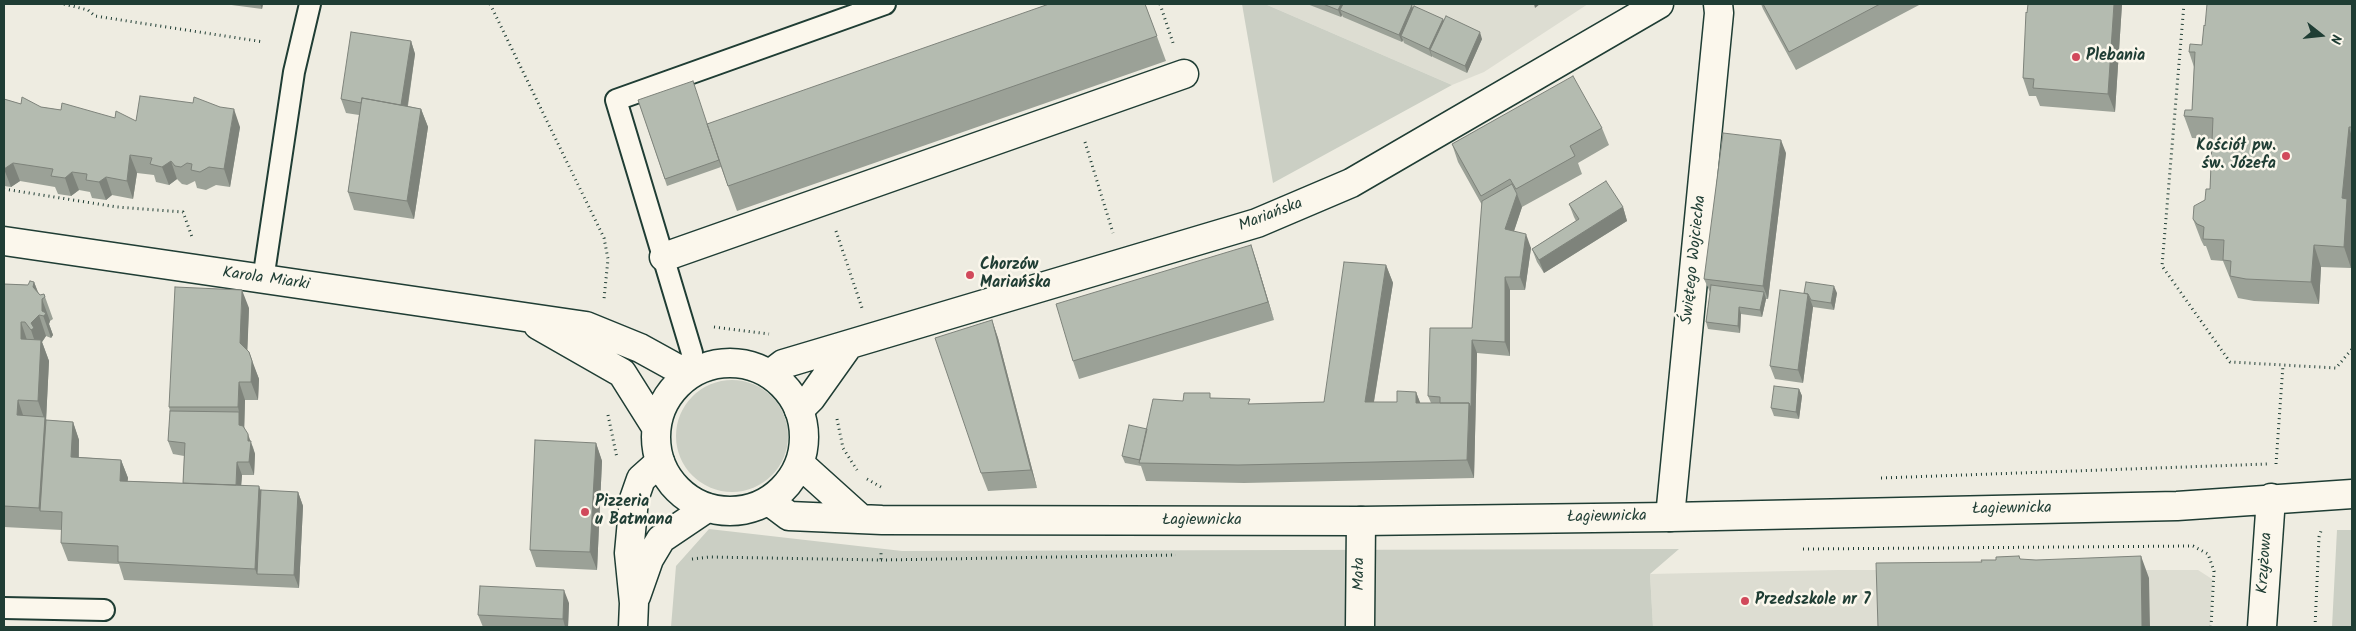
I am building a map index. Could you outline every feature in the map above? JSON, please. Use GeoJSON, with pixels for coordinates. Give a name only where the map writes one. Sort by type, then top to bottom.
{"type":"FeatureCollection","features":[{"type":"Feature","properties":{"kind":"street","name":"Mariańska"},"geometry":{"type":"LineString","coordinates":[[770,374],[783,364],[1257,223],[1351,183],[1660,4]]}},
{"type":"Feature","properties":{"kind":"street","name":"Świętego Wojciecha"},"geometry":{"type":"LineString","coordinates":[[1670,517],[1718,22],[1718,4]]}},
{"type":"Feature","properties":{"kind":"street"},"geometry":{"type":"LineString","coordinates":[[664,257],[1184,74]]}},
{"type":"Feature","properties":{"kind":"street","name":"Karola Miarki"},"geometry":{"type":"LineString","coordinates":[[4,242],[586,326],[640,348],[689,375]]}},
{"type":"Feature","properties":{"kind":"street"},"geometry":{"type":"LineString","coordinates":[[528,319],[622,373],[656,427]]}},
{"type":"Feature","properties":{"kind":"street"},"geometry":{"type":"LineString","coordinates":[[799,410],[811,398],[848,346]]}},
{"type":"Feature","properties":{"kind":"street"},"geometry":{"type":"LineString","coordinates":[[729,363],[750,366],[770,374],[788,390],[799,410],[804,437],[800,464],[788,485],[769,501],[738,512],[707,508],[681,493],[670,482],[660,462],[656,445],[656,427],[662,407],[674,389],[689,375],[708,366],[729,363]]}},
{"type":"Feature","properties":{"kind":"street"},"geometry":{"type":"LineString","coordinates":[[633,615],[629,553],[634,498],[641,479],[660,462]]}},
{"type":"Feature","properties":{"kind":"street"},"geometry":{"type":"LineString","coordinates":[[800,464],[814,474],[861,519]]}},
{"type":"Feature","properties":{"kind":"street","name":"Łagiewnicka"},"geometry":{"type":"LineString","coordinates":[[769,501],[789,516],[861,519],[1361,521],[1670,517],[2177,506],[2271,498],[2352,494]]}},
{"type":"Feature","properties":{"kind":"street","name":"Krzyżowa"},"geometry":{"type":"LineString","coordinates":[[2262,627],[2271,498]]}},
{"type":"Feature","properties":{"kind":"street"},"geometry":{"type":"LineString","coordinates":[[633,615],[649,559],[661,539],[707,508]]}},
{"type":"Feature","properties":{"kind":"street","name":"Mała"},"geometry":{"type":"LineString","coordinates":[[1360,627],[1361,521]]}},
{"type":"Feature","properties":{"kind":"lane"},"geometry":{"type":"LineString","coordinates":[[263,280],[294,72],[310,4]]}},
{"type":"Feature","properties":{"kind":"lane"},"geometry":{"type":"LineString","coordinates":[[689,375],[692,353],[616,100],[885,4]]}},
{"type":"Feature","properties":{"kind":"lane"},"geometry":{"type":"LineString","coordinates":[[4,608],[104,610]]}},
{"type":"Feature","properties":{"kind":"path"},"geometry":{"type":"LineString","coordinates":[[64,4],[88,10],[95,16],[264,42]]}},
{"type":"Feature","properties":{"kind":"path"},"geometry":{"type":"LineString","coordinates":[[490,4],[604,238],[608,259],[603,306]]}},
{"type":"Feature","properties":{"kind":"path"},"geometry":{"type":"LineString","coordinates":[[1160,4],[1184,74]]}},
{"type":"Feature","properties":{"kind":"path"},"geometry":{"type":"LineString","coordinates":[[2184,4],[2162,266],[2230,362],[2336,368],[2352,349]]}},
{"type":"Feature","properties":{"kind":"path"},"geometry":{"type":"LineString","coordinates":[[1075,112],[1113,233]]}},
{"type":"Feature","properties":{"kind":"path"},"geometry":{"type":"LineString","coordinates":[[4,189],[118,207],[184,212],[195,245]]}},
{"type":"Feature","properties":{"kind":"path"},"geometry":{"type":"LineString","coordinates":[[825,200],[864,316]]}},
{"type":"Feature","properties":{"kind":"path"},"geometry":{"type":"LineString","coordinates":[[1104,236],[1122,230]]}},
{"type":"Feature","properties":{"kind":"path"},"geometry":{"type":"LineString","coordinates":[[2276,464],[2283,364]]}},
{"type":"Feature","properties":{"kind":"path"},"geometry":{"type":"LineString","coordinates":[[1880,478],[2286,464]]}},
{"type":"Feature","properties":{"kind":"path"},"geometry":{"type":"LineString","coordinates":[[2314,627],[2319,537],[2325,520]]}},
{"type":"Feature","properties":{"kind":"path"},"geometry":{"type":"LineString","coordinates":[[1798,549],[2193,546],[2208,554],[2214,571],[2211,627]]}},
{"type":"Feature","properties":{"kind":"path"},"geometry":{"type":"LineString","coordinates":[[881,560],[1180,555]]}},
{"type":"Feature","properties":{"kind":"shaded area"},"geometry":{"type":"Polygon","coordinates":[[[1242,4],[1265,4],[1452,85],[1273,183],[1242,4]]]}},
{"type":"Feature","properties":{"kind":"shaded area"},"geometry":{"type":"Polygon","coordinates":[[[1265,4],[1588,4],[1484,72],[1452,85],[1265,4]]]}},
{"type":"Feature","properties":{"kind":"shaded area"},"geometry":{"type":"Polygon","coordinates":[[[732,380],[753,384],[772,396],[784,415],[788,436],[784,457],[772,476],[753,488],[732,492],[711,488],[692,476],[680,457],[676,436],[680,415],[692,396],[711,384],[732,380]]]}},
{"type":"Feature","properties":{"kind":"shaded area"},"geometry":{"type":"Polygon","coordinates":[[[709,529],[902,551],[1679,549],[1650,574],[1653,627],[671,627],[676,566],[709,529]]]}},
{"type":"Feature","properties":{"kind":"shaded area"},"geometry":{"type":"Polygon","coordinates":[[[2337,530],[2352,530],[2352,627],[2332,627],[2337,530]]]}},
{"type":"Feature","properties":{"kind":"shaded area"},"geometry":{"type":"Polygon","coordinates":[[[1838,570],[2198,570],[2212,579],[2210,627],[1653,627],[1650,574],[1838,570]]]}},
{"type":"Feature","properties":{"kind":"building"},"geometry":{"type":"Polygon","coordinates":[[[1049,4],[1145,4],[1157,36],[728,186],[707,124],[1049,4]]]}},
{"type":"Feature","properties":{"kind":"building"},"geometry":{"type":"Polygon","coordinates":[[[1323,4],[1341,4],[1338,10],[1323,4]]]}},
{"type":"Feature","properties":{"kind":"building"},"geometry":{"type":"Polygon","coordinates":[[[1343,4],[1412,5],[1399,35],[1340,10],[1343,4]]]}},
{"type":"Feature","properties":{"kind":"building"},"geometry":{"type":"Polygon","coordinates":[[[1763,4],[1880,4],[1789,52],[1763,4]]]}},
{"type":"Feature","properties":{"kind":"building","name":"Plebania"},"geometry":{"type":"Polygon","coordinates":[[[2028,4],[2114,4],[2108,94],[2033,88],[2034,79],[2023,78],[2028,4]]]}},
{"type":"Feature","properties":{"kind":"building","name":"Kościół pw. św. Józefa"},"geometry":{"type":"Polygon","coordinates":[[[2207,4],[2352,4],[2352,127],[2349,127],[2342,198],[2347,199],[2344,247],[2314,245],[2311,282],[2246,279],[2230,276],[2231,261],[2223,260],[2224,240],[2203,239],[2204,227],[2197,224],[2193,219],[2194,206],[2205,200],[2206,189],[2210,189],[2213,118],[2184,116],[2185,110],[2192,110],[2195,52],[2189,52],[2190,44],[2202,45],[2207,4]]]}},
{"type":"Feature","properties":{"kind":"building"},"geometry":{"type":"Polygon","coordinates":[[[1414,6],[1443,19],[1429,49],[1401,36],[1414,6]]]}},
{"type":"Feature","properties":{"kind":"building"},"geometry":{"type":"Polygon","coordinates":[[[1446,16],[1480,32],[1465,66],[1430,50],[1446,16]]]}},
{"type":"Feature","properties":{"kind":"building"},"geometry":{"type":"Polygon","coordinates":[[[351,32],[411,41],[401,105],[362,98],[361,103],[341,99],[351,32]]]}},
{"type":"Feature","properties":{"kind":"building"},"geometry":{"type":"Polygon","coordinates":[[[1573,76],[1602,128],[1570,146],[1575,156],[1516,189],[1510,179],[1481,196],[1452,144],[1573,76]]]}},
{"type":"Feature","properties":{"kind":"building"},"geometry":{"type":"Polygon","coordinates":[[[693,81],[719,160],[665,179],[638,100],[693,81]]]}},
{"type":"Feature","properties":{"kind":"building"},"geometry":{"type":"Polygon","coordinates":[[[140,96],[193,103],[194,97],[220,107],[234,109],[224,169],[209,167],[200,172],[191,170],[192,164],[187,163],[181,167],[175,166],[171,161],[162,167],[150,164],[152,158],[130,155],[127,181],[106,177],[99,182],[86,180],[87,174],[72,172],[65,178],[51,176],[53,169],[13,163],[4,169],[4,99],[21,104],[22,97],[41,107],[61,110],[62,103],[115,118],[116,111],[136,121],[140,96]]]}},
{"type":"Feature","properties":{"kind":"building"},"geometry":{"type":"Polygon","coordinates":[[[362,98],[421,109],[407,201],[348,192],[362,98]]]}},
{"type":"Feature","properties":{"kind":"building"},"geometry":{"type":"Polygon","coordinates":[[[1723,133],[1781,140],[1763,286],[1704,279],[1723,133]]]}},
{"type":"Feature","properties":{"kind":"building"},"geometry":{"type":"Polygon","coordinates":[[[1606,181],[1623,207],[1539,260],[1532,249],[1579,219],[1569,204],[1606,181]]]}},
{"type":"Feature","properties":{"kind":"building"},"geometry":{"type":"Polygon","coordinates":[[[1512,184],[1517,194],[1505,229],[1526,234],[1520,277],[1505,277],[1505,342],[1472,340],[1471,408],[1469,403],[1440,403],[1440,397],[1428,396],[1430,328],[1472,328],[1482,201],[1512,184]]]}},
{"type":"Feature","properties":{"kind":"building"},"geometry":{"type":"Polygon","coordinates":[[[1251,245],[1268,302],[1073,361],[1056,304],[1251,245]]]}},
{"type":"Feature","properties":{"kind":"building"},"geometry":{"type":"Polygon","coordinates":[[[1344,262],[1386,265],[1365,402],[1397,402],[1397,391],[1416,392],[1416,403],[1469,403],[1467,460],[1238,465],[1139,463],[1153,399],[1183,401],[1184,393],[1210,393],[1210,398],[1250,399],[1248,404],[1324,402],[1344,262]]]}},
{"type":"Feature","properties":{"kind":"building"},"geometry":{"type":"Polygon","coordinates":[[[30,281],[34,282],[33,287],[40,295],[44,294],[45,297],[42,299],[42,311],[46,313],[44,316],[39,315],[31,323],[34,328],[31,330],[25,322],[21,322],[21,339],[41,340],[38,401],[18,400],[17,415],[45,417],[39,508],[4,506],[4,284],[28,285],[30,281]]]}},
{"type":"Feature","properties":{"kind":"building"},"geometry":{"type":"Polygon","coordinates":[[[1806,282],[1834,286],[1831,303],[1811,300],[1808,294],[1804,293],[1806,282]]]}},
{"type":"Feature","properties":{"kind":"building"},"geometry":{"type":"Polygon","coordinates":[[[1711,285],[1764,292],[1760,310],[1739,307],[1738,326],[1706,322],[1711,285]]]}},
{"type":"Feature","properties":{"kind":"building"},"geometry":{"type":"Polygon","coordinates":[[[175,287],[242,290],[240,343],[249,352],[252,361],[251,382],[239,382],[238,407],[169,407],[175,287]]]}},
{"type":"Feature","properties":{"kind":"building"},"geometry":{"type":"Polygon","coordinates":[[[1780,290],[1808,294],[1798,370],[1770,366],[1780,290]]]}},
{"type":"Feature","properties":{"kind":"building"},"geometry":{"type":"Polygon","coordinates":[[[992,320],[1031,470],[981,473],[935,338],[992,320]]]}},
{"type":"Feature","properties":{"kind":"building"},"geometry":{"type":"Polygon","coordinates":[[[1774,386],[1799,389],[1796,412],[1771,408],[1774,386]]]}},
{"type":"Feature","properties":{"kind":"building"},"geometry":{"type":"Polygon","coordinates":[[[170,411],[239,412],[239,425],[243,426],[248,434],[248,441],[251,441],[249,462],[237,462],[236,485],[183,483],[185,443],[168,441],[170,411]]]}},
{"type":"Feature","properties":{"kind":"building"},"geometry":{"type":"Polygon","coordinates":[[[46,420],[73,422],[71,457],[121,460],[120,481],[259,486],[255,569],[118,562],[118,546],[61,543],[62,512],[40,511],[46,420]]]}},
{"type":"Feature","properties":{"kind":"building"},"geometry":{"type":"Polygon","coordinates":[[[1129,425],[1147,429],[1140,460],[1122,456],[1129,425]]]}},
{"type":"Feature","properties":{"kind":"building"},"geometry":{"type":"Polygon","coordinates":[[[535,440],[596,443],[590,552],[530,550],[535,440]]]}},
{"type":"Feature","properties":{"kind":"building"},"geometry":{"type":"Polygon","coordinates":[[[261,490],[298,492],[294,575],[257,574],[261,490]]]}},
{"type":"Feature","properties":{"kind":"building"},"geometry":{"type":"Polygon","coordinates":[[[2019,556],[2020,559],[2036,560],[2141,556],[2142,627],[1878,627],[1876,563],[1982,562],[1981,560],[1996,560],[1996,557],[2019,556]]]}},
{"type":"Feature","properties":{"kind":"building"},"geometry":{"type":"Polygon","coordinates":[[[480,586],[564,590],[563,619],[478,615],[480,586]]]}},
{"type":"Feature","properties":{"kind":"place","name":"Plebania"},"geometry":{"type":"Point","coordinates":[2076,57]}},
{"type":"Feature","properties":{"kind":"place","name":"Kościół pw. św. Józefa"},"geometry":{"type":"Point","coordinates":[2286,156]}},
{"type":"Feature","properties":{"kind":"place","name":"Chorzów Mariańska"},"geometry":{"type":"Point","coordinates":[970,275]}},
{"type":"Feature","properties":{"kind":"place","name":"Pizzeria u Batmana"},"geometry":{"type":"Point","coordinates":[585,512]}},
{"type":"Feature","properties":{"kind":"place","name":"Przedszkole nr 7"},"geometry":{"type":"Point","coordinates":[1745,601]}}]}
